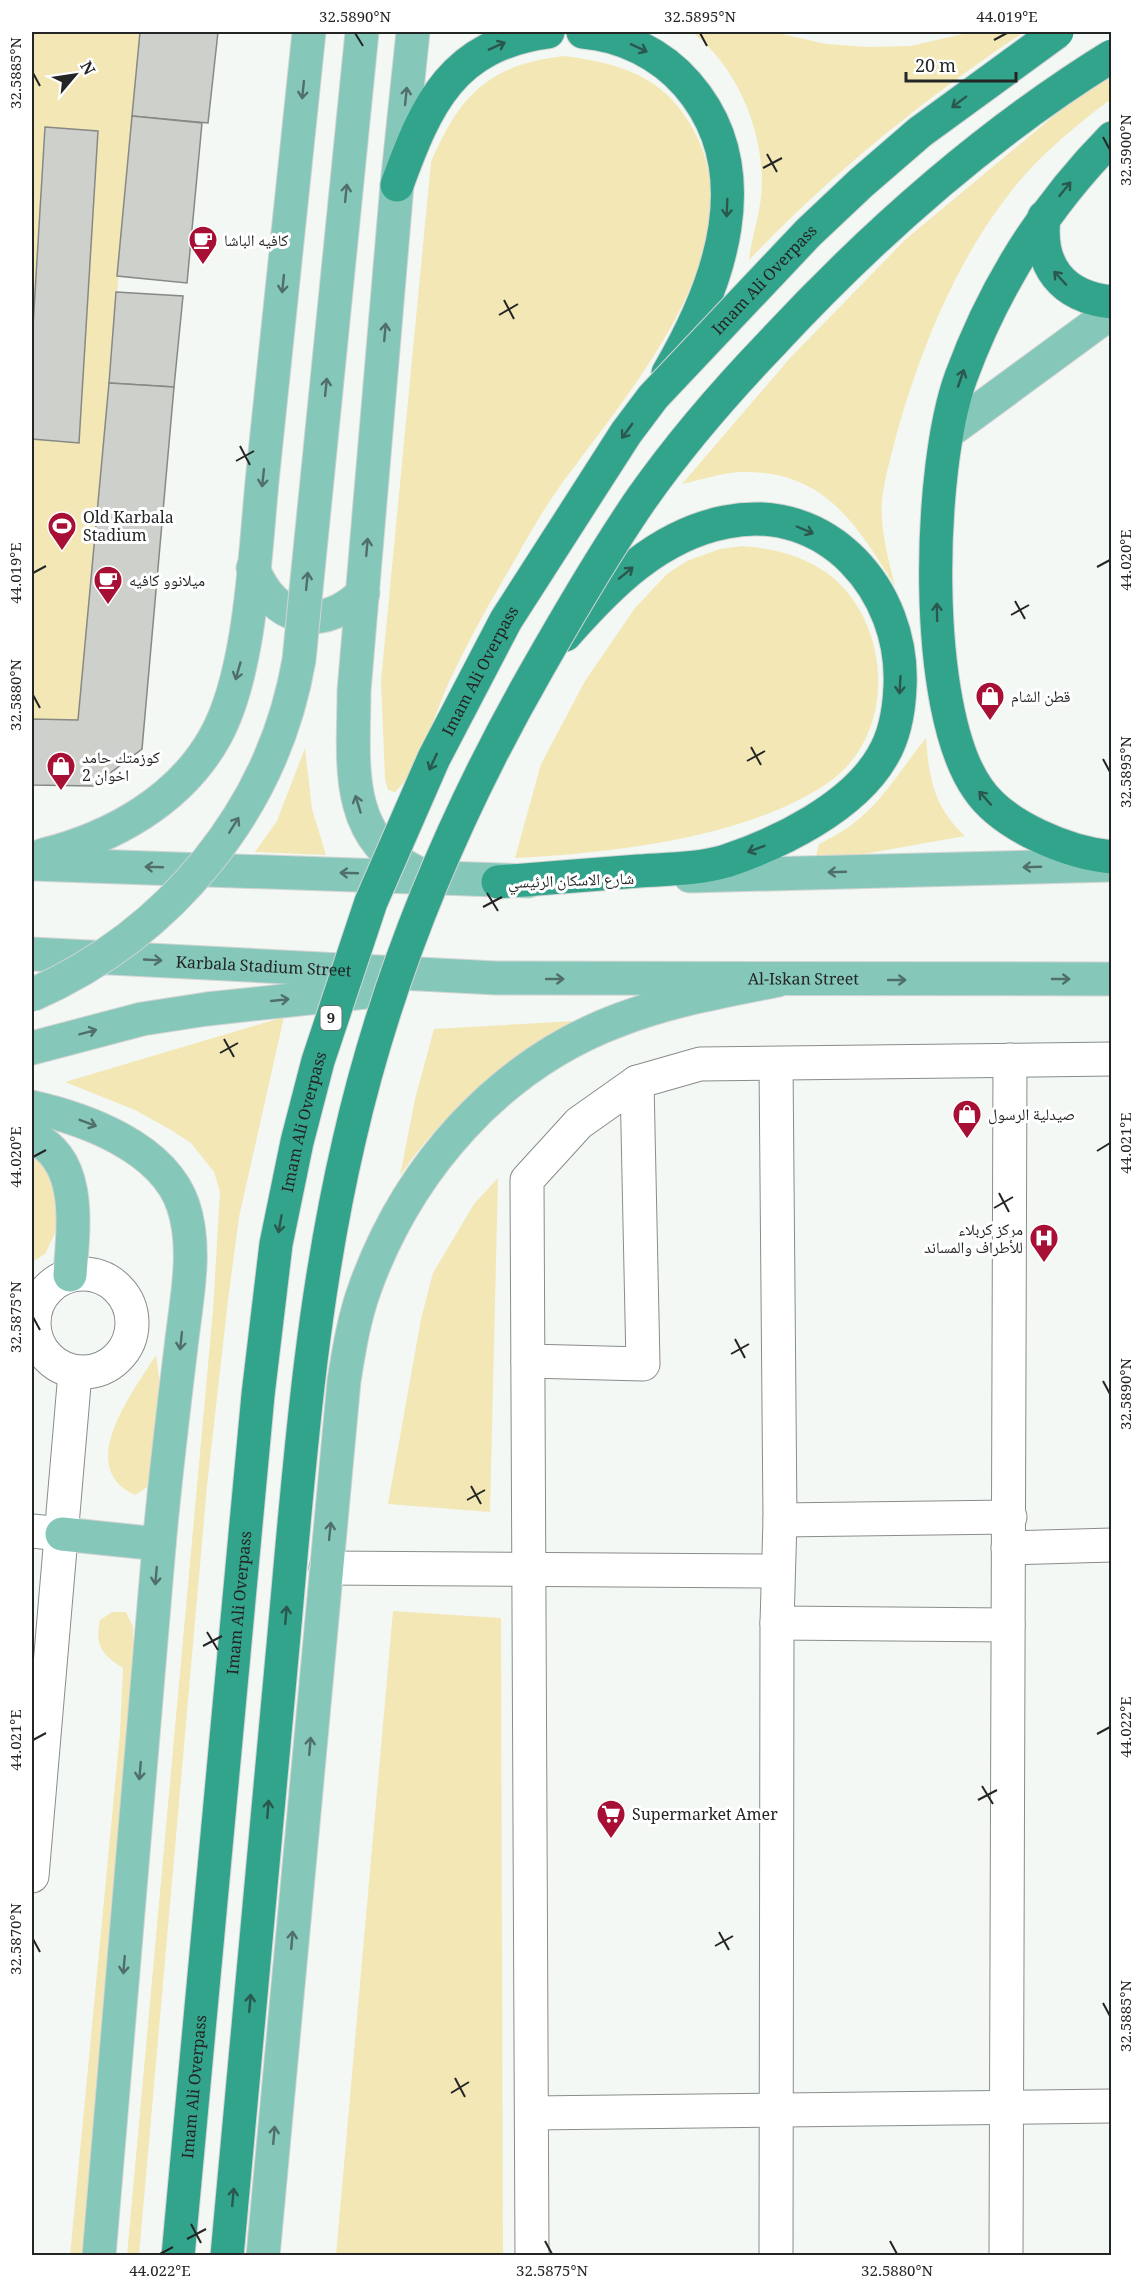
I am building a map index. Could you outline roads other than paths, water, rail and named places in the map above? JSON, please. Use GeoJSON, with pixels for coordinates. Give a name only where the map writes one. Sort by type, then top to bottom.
{"type":"FeatureCollection","features":[{"type":"Feature","properties":{"kind":"highway"},"geometry":{"type":"LineString","coordinates":[[397,185],[418,127],[437,95],[453,77],[470,62],[495,47],[516,38],[548,32]]}},
{"type":"Feature","properties":{"kind":"highway"},"geometry":{"type":"LineString","coordinates":[[584,32],[621,39],[645,50],[682,78],[698,96],[720,138],[724,161],[726,224],[715,276],[690,333],[653,397]]}},
{"type":"Feature","properties":{"kind":"highway","name":"Imam Ali Overpass"},"geometry":{"type":"LineString","coordinates":[[178,2256],[258,1395],[276,1244],[299,1132],[332,1014],[394,845],[434,758],[506,620],[626,433],[653,397],[808,234],[861,183],[920,132],[1057,32]]}},
{"type":"Feature","properties":{"kind":"highway"},"geometry":{"type":"LineString","coordinates":[[227,2256],[306,1403],[325,1260],[338,1190],[364,1078],[394,982],[423,903],[462,812],[508,721],[586,584],[644,497],[713,407],[849,263],[936,183],[1042,102],[1112,56]]}},
{"type":"Feature","properties":{"kind":"highway"},"geometry":{"type":"LineString","coordinates":[[1112,138],[1064,189],[1006,276],[977,337],[960,380],[946,433],[938,490],[937,623],[952,722],[964,764],[977,789],[1000,814],[1023,829],[1060,843],[1112,857]]}},
{"type":"Feature","properties":{"kind":"highway"},"geometry":{"type":"LineString","coordinates":[[1044,217],[1042,234],[1045,253],[1052,269],[1078,294],[1095,300],[1112,302]]}},
{"type":"Feature","properties":{"kind":"highway"},"geometry":{"type":"LineString","coordinates":[[498,882],[687,868],[724,861],[762,847],[808,824],[863,782],[882,757],[896,726],[901,664],[897,638],[889,615],[865,573],[827,541],[796,526],[767,519],[726,522],[684,535],[651,554],[621,576],[542,661]]}},
{"type":"Feature","properties":{"kind":"main road"},"geometry":{"type":"LineString","coordinates":[[32,857],[83,844],[109,833],[171,792],[195,766],[216,736],[230,700],[242,659],[253,568],[309,32]]}},
{"type":"Feature","properties":{"kind":"main road"},"geometry":{"type":"LineString","coordinates":[[32,995],[76,973],[114,949],[169,904],[190,883],[241,814],[267,765],[286,718],[299,660],[362,32]]}},
{"type":"Feature","properties":{"kind":"main road"},"geometry":{"type":"LineString","coordinates":[[413,32],[397,185],[354,692],[355,794],[367,825],[386,852],[404,866],[423,876]]}},
{"type":"Feature","properties":{"kind":"main road"},"geometry":{"type":"LineString","coordinates":[[946,433],[1112,312]]}},
{"type":"Feature","properties":{"kind":"main road"},"geometry":{"type":"LineString","coordinates":[[253,568],[267,596],[279,606],[308,617],[338,612],[363,593]]}},
{"type":"Feature","properties":{"kind":"main road","name":"شارع الاسكان الرئيسي"},"geometry":{"type":"LineString","coordinates":[[32,864],[423,876],[498,882],[1112,865]]}},
{"type":"Feature","properties":{"kind":"main road","name":"Karbala Stadium Street"},"geometry":{"type":"LineString","coordinates":[[32,954],[496,978]]}},
{"type":"Feature","properties":{"kind":"main road"},"geometry":{"type":"LineString","coordinates":[[32,1048],[142,1019],[207,1009],[496,978]]}},
{"type":"Feature","properties":{"kind":"main road","name":"Al-Iskan Street"},"geometry":{"type":"LineString","coordinates":[[496,978],[1112,979]]}},
{"type":"Feature","properties":{"kind":"main road"},"geometry":{"type":"LineString","coordinates":[[263,2256],[344,1381],[351,1335],[380,1247],[402,1206],[427,1168],[457,1131],[490,1099],[526,1070],[570,1042],[618,1020],[668,1003],[778,980]]}},
{"type":"Feature","properties":{"kind":"main road"},"geometry":{"type":"LineString","coordinates":[[32,1107],[65,1114],[104,1129],[139,1151],[168,1177],[182,1201],[187,1218],[190,1251],[159,1545],[99,2256]]}},
{"type":"Feature","properties":{"kind":"main road"},"geometry":{"type":"LineString","coordinates":[[32,1137],[55,1153],[67,1176],[73,1219],[70,1275]]}},
{"type":"Feature","properties":{"kind":"main road"},"geometry":{"type":"LineString","coordinates":[[47,1533],[159,1545]]}},
{"type":"Feature","properties":{"kind":"street"},"geometry":{"type":"LineString","coordinates":[[532,2256],[527,1180],[579,1123],[637,1082],[700,1065],[1112,1059]]}},
{"type":"Feature","properties":{"kind":"street"},"geometry":{"type":"LineString","coordinates":[[1006,2256],[1010,1060]]}},
{"type":"Feature","properties":{"kind":"street"},"geometry":{"type":"LineString","coordinates":[[776,1064],[780,1520],[777,1623],[776,2256]]}},
{"type":"Feature","properties":{"kind":"street"},"geometry":{"type":"LineString","coordinates":[[528,1361],[643,1364],[637,1082]]}},
{"type":"Feature","properties":{"kind":"street"},"geometry":{"type":"LineString","coordinates":[[87,1274],[103,1277],[116,1286],[126,1298],[132,1313],[133,1329],[128,1344],[119,1358],[99,1370],[75,1372],[60,1367],[47,1356],[37,1342],[34,1326],[35,1309],[43,1294],[54,1282],[70,1275],[87,1274]]}},
{"type":"Feature","properties":{"kind":"street"},"geometry":{"type":"LineString","coordinates":[[32,1876],[47,1533],[75,1372]]}},
{"type":"Feature","properties":{"kind":"street"},"geometry":{"type":"LineString","coordinates":[[780,1520],[1009,1532],[1112,1545]]}},
{"type":"Feature","properties":{"kind":"street"},"geometry":{"type":"LineString","coordinates":[[327,1568],[778,1571]]}},
{"type":"Feature","properties":{"kind":"street"},"geometry":{"type":"LineString","coordinates":[[777,1623],[1008,1625]]}},
{"type":"Feature","properties":{"kind":"street"},"geometry":{"type":"LineString","coordinates":[[532,2113],[1112,2106]]}},
{"type":"Feature","properties":{"kind":"place","name":"كافيه الباشا"},"geometry":{"type":"Point","coordinates":[203,266]}},
{"type":"Feature","properties":{"kind":"place","name":"Old Karbala Stadium"},"geometry":{"type":"Point","coordinates":[62,552]}},
{"type":"Feature","properties":{"kind":"place","name":"ميلانوو كافيه"},"geometry":{"type":"Point","coordinates":[108,606]}},
{"type":"Feature","properties":{"kind":"place","name":"قطن الشام"},"geometry":{"type":"Point","coordinates":[990,722]}},
{"type":"Feature","properties":{"kind":"place","name":"كوزمتك حامد اخوان 2"},"geometry":{"type":"Point","coordinates":[61,792]}},
{"type":"Feature","properties":{"kind":"place","name":"صيدلية الرسول"},"geometry":{"type":"Point","coordinates":[967,1140]}},
{"type":"Feature","properties":{"kind":"place","name":"مركز كربلاء للأطراف والمساند"},"geometry":{"type":"Point","coordinates":[1044,1264]}},
{"type":"Feature","properties":{"kind":"place","name":"Supermarket Amer"},"geometry":{"type":"Point","coordinates":[611,1840]}}]}
